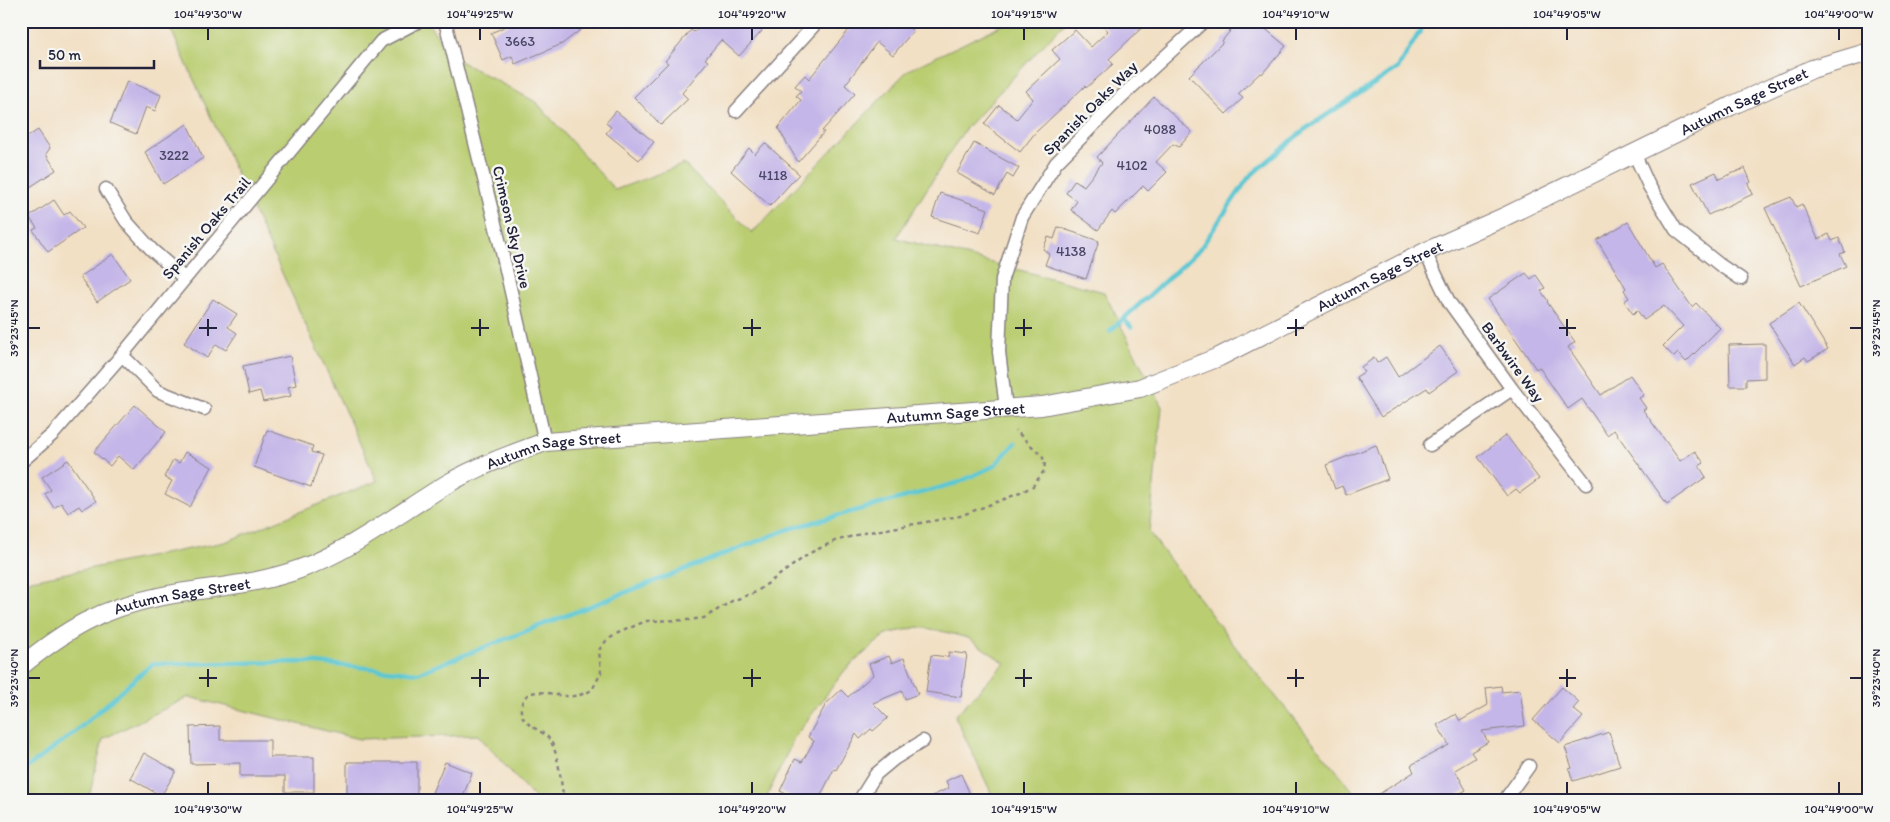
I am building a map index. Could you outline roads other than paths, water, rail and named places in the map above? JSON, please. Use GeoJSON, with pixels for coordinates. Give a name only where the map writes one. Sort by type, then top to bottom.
{"type":"FeatureCollection","features":[{"type":"Feature","properties":{"kind":"street","name":"Spanish Oaks Trail"},"geometry":{"type":"LineString","coordinates":[[21,462],[53,434],[122,355],[381,41],[419,21]]}},
{"type":"Feature","properties":{"kind":"street","name":"Crimson Sky Drive"},"geometry":{"type":"LineString","coordinates":[[445,21],[502,252],[545,442]]}},
{"type":"Feature","properties":{"kind":"street"},"geometry":{"type":"LineString","coordinates":[[736,111],[818,21]]}},
{"type":"Feature","properties":{"kind":"street","name":"Spanish Oaks Way"},"geometry":{"type":"LineString","coordinates":[[1006,408],[999,352],[1002,279],[1022,217],[1056,164],[1122,96],[1204,21]]}},
{"type":"Feature","properties":{"kind":"street","name":"Autumn Sage Street"},"geometry":{"type":"LineString","coordinates":[[21,666],[60,636],[82,622],[106,612],[160,596],[220,588],[273,577],[316,563],[389,522],[449,483],[496,460],[545,442],[1042,406],[1140,388],[1219,357],[1425,252],[1504,218],[1634,153],[1812,69],[1869,52]]}},
{"type":"Feature","properties":{"kind":"street"},"geometry":{"type":"LineString","coordinates":[[1634,153],[1649,186],[1676,230],[1741,279]]}},
{"type":"Feature","properties":{"kind":"street"},"geometry":{"type":"LineString","coordinates":[[106,189],[126,221],[152,250],[184,278]]}},
{"type":"Feature","properties":{"kind":"street","name":"Barbwire Way"},"geometry":{"type":"LineString","coordinates":[[1425,252],[1449,302],[1512,389],[1586,484]]}},
{"type":"Feature","properties":{"kind":"street"},"geometry":{"type":"LineString","coordinates":[[122,355],[158,391],[204,409]]}},
{"type":"Feature","properties":{"kind":"street"},"geometry":{"type":"LineString","coordinates":[[1430,445],[1512,389]]}},
{"type":"Feature","properties":{"kind":"street"},"geometry":{"type":"LineString","coordinates":[[859,801],[876,774],[894,759],[923,741]]}},
{"type":"Feature","properties":{"kind":"street"},"geometry":{"type":"LineString","coordinates":[[1504,801],[1529,766]]}},
{"type":"Feature","properties":{"kind":"waterway"},"geometry":{"type":"LineString","coordinates":[[1110,331],[1200,249],[1249,177],[1304,130],[1398,68],[1426,21]]}},
{"type":"Feature","properties":{"kind":"waterway"},"geometry":{"type":"LineString","coordinates":[[1123,318],[1131,327]]}},
{"type":"Feature","properties":{"kind":"waterway"},"geometry":{"type":"LineString","coordinates":[[21,772],[74,733],[152,664],[306,662],[418,673],[789,529],[957,483],[994,466],[1015,443]]}}]}
